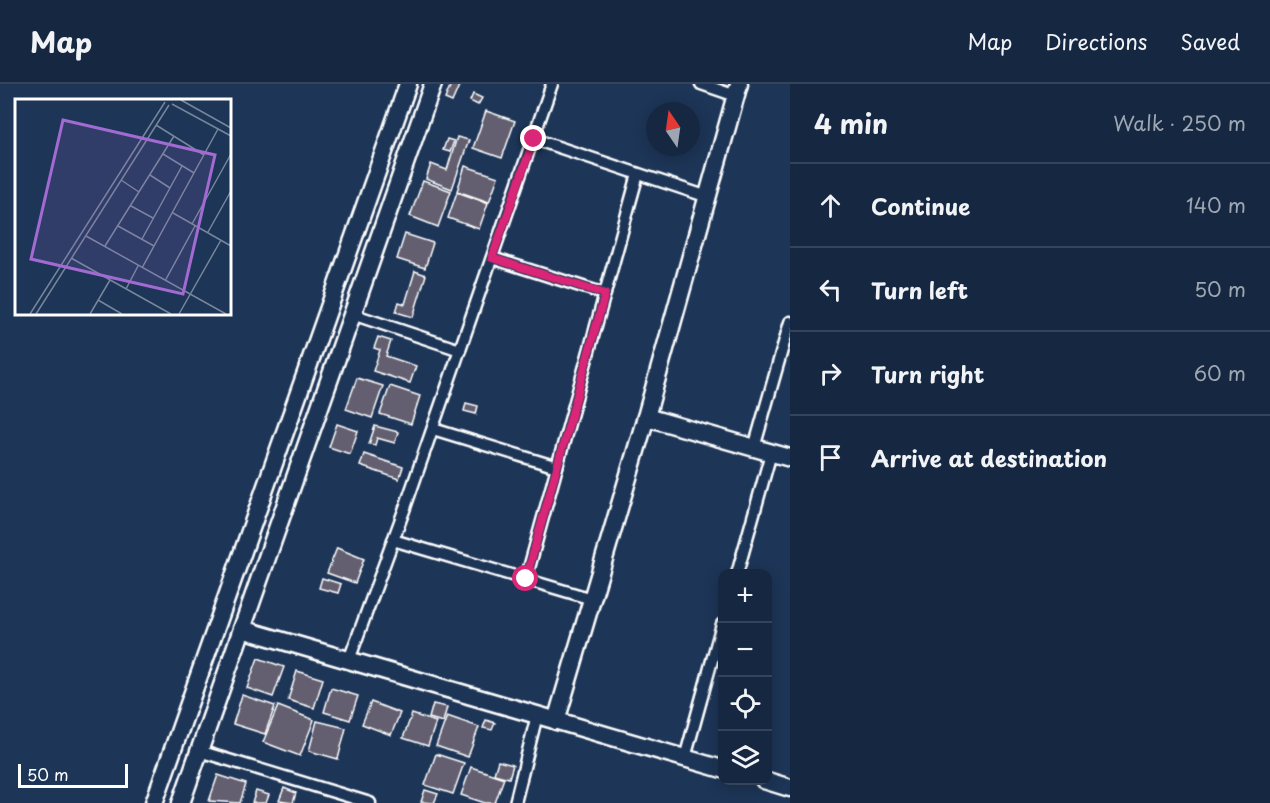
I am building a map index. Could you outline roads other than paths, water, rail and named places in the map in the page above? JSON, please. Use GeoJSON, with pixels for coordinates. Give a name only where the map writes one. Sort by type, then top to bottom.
{"type":"FeatureCollection","features":[{"type":"Feature","properties":{"kind":"street"},"geometry":{"type":"LineString","coordinates":[[154,803],[408,84]]}},
{"type":"Feature","properties":{"kind":"street"},"geometry":{"type":"LineString","coordinates":[[181,803],[433,84]]}},
{"type":"Feature","properties":{"kind":"street"},"geometry":{"type":"LineString","coordinates":[[349,660],[433,429],[552,84]]}},
{"type":"Feature","properties":{"kind":"street"},"geometry":{"type":"LineString","coordinates":[[556,720],[646,417],[738,90],[700,84]]}},
{"type":"Feature","properties":{"kind":"street"},"geometry":{"type":"LineString","coordinates":[[534,139],[708,197]]}},
{"type":"Feature","properties":{"kind":"street"},"geometry":{"type":"LineString","coordinates":[[526,579],[638,174]]}},
{"type":"Feature","properties":{"kind":"street"},"geometry":{"type":"LineString","coordinates":[[492,258],[605,294]]}},
{"type":"Feature","properties":{"kind":"street"},"geometry":{"type":"LineString","coordinates":[[352,314],[460,350]]}},
{"type":"Feature","properties":{"kind":"street"},"geometry":{"type":"LineString","coordinates":[[754,448],[790,322]]}},
{"type":"Feature","properties":{"kind":"street"},"geometry":{"type":"LineString","coordinates":[[646,417],[790,459]]}},
{"type":"Feature","properties":{"kind":"street"},"geometry":{"type":"LineString","coordinates":[[433,429],[557,467]]}},
{"type":"Feature","properties":{"kind":"street"},"geometry":{"type":"LineString","coordinates":[[738,569],[771,453]]}},
{"type":"Feature","properties":{"kind":"street"},"geometry":{"type":"LineString","coordinates":[[393,540],[592,599]]}},
{"type":"Feature","properties":{"kind":"street"},"geometry":{"type":"LineString","coordinates":[[242,630],[718,768]]}},
{"type":"Feature","properties":{"kind":"street"},"geometry":{"type":"LineString","coordinates":[[684,758],[718,641]]}},
{"type":"Feature","properties":{"kind":"street"},"geometry":{"type":"LineString","coordinates":[[515,803],[537,715]]}},
{"type":"Feature","properties":{"kind":"street"},"geometry":{"type":"LineString","coordinates":[[199,752],[369,803]]}},
{"type":"Feature","properties":{"kind":"street"},"geometry":{"type":"LineString","coordinates":[[772,782],[790,788]]}}]}
